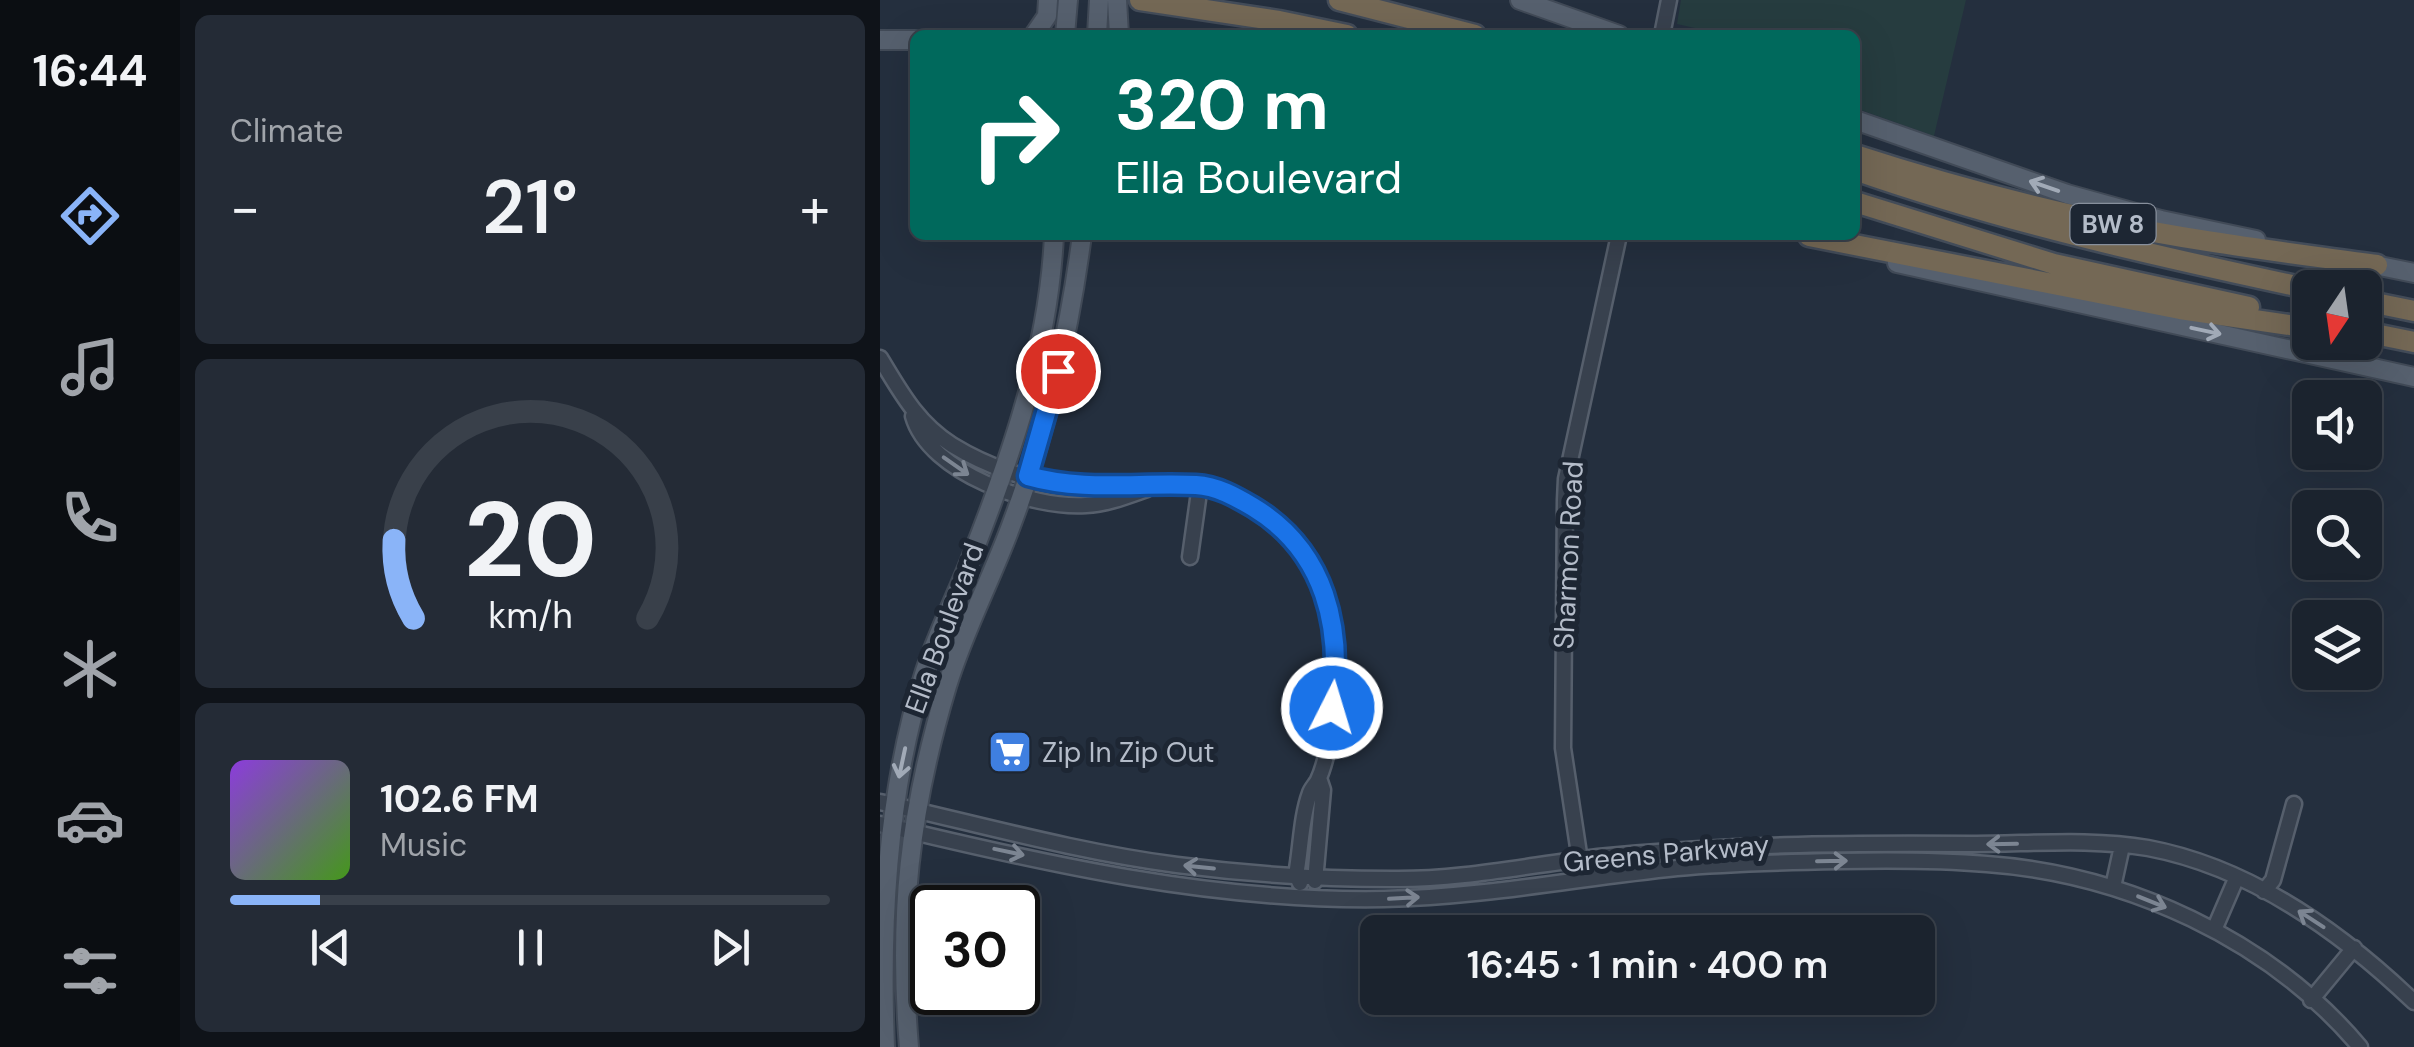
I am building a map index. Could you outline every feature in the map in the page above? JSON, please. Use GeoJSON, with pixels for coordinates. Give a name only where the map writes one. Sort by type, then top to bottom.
{"type":"FeatureCollection","features":[{"type":"Feature","properties":{"kind":"highway"},"geometry":{"type":"LineString","coordinates":[[1140,0],[1323,30]]}},
{"type":"Feature","properties":{"kind":"highway"},"geometry":{"type":"LineString","coordinates":[[1339,0],[1456,30]]}},
{"type":"Feature","properties":{"kind":"highway","name":"BW 8"},"geometry":{"type":"LineString","coordinates":[[1860,157],[1958,188],[2098,222],[2188,239],[2377,265]]}},
{"type":"Feature","properties":{"kind":"highway"},"geometry":{"type":"LineString","coordinates":[[1860,172],[1940,200],[2046,230],[2292,285]]}},
{"type":"Feature","properties":{"kind":"highway"},"geometry":{"type":"LineString","coordinates":[[1860,204],[2054,264],[2292,316]]}},
{"type":"Feature","properties":{"kind":"highway"},"geometry":{"type":"LineString","coordinates":[[1827,240],[2180,309],[2292,325]]}},
{"type":"Feature","properties":{"kind":"highway"},"geometry":{"type":"LineString","coordinates":[[2382,304],[2414,311]]}},
{"type":"Feature","properties":{"kind":"highway"},"geometry":{"type":"LineString","coordinates":[[2382,337],[2414,343]]}},
{"type":"Feature","properties":{"kind":"main road"},"geometry":{"type":"LineString","coordinates":[[1037,30],[1047,16],[1048,0]]}},
{"type":"Feature","properties":{"kind":"main road"},"geometry":{"type":"LineString","coordinates":[[1065,30],[1068,0]]}},
{"type":"Feature","properties":{"kind":"main road"},"geometry":{"type":"LineString","coordinates":[[1097,30],[1099,0]]}},
{"type":"Feature","properties":{"kind":"main road"},"geometry":{"type":"LineString","coordinates":[[1118,0],[1119,30]]}},
{"type":"Feature","properties":{"kind":"main road"},"geometry":{"type":"LineString","coordinates":[[1520,0],[1606,30]]}},
{"type":"Feature","properties":{"kind":"main road"},"geometry":{"type":"LineString","coordinates":[[880,40],[910,40]]}},
{"type":"Feature","properties":{"kind":"main road"},"geometry":{"type":"LineString","coordinates":[[1860,122],[2067,194],[2161,220],[2377,265]]}},
{"type":"Feature","properties":{"kind":"main road","name":"Ella Boulevard"},"geometry":{"type":"LineString","coordinates":[[885,1047],[880,960],[886,804],[942,625],[998,488],[1026,402],[1047,307],[1054,240]]}},
{"type":"Feature","properties":{"kind":"main road","name":"Ella Boulevard"},"geometry":{"type":"LineString","coordinates":[[909,1047],[903,961],[905,885],[916,811],[938,716],[1028,476],[1051,402],[1081,240]]}},
{"type":"Feature","properties":{"kind":"main road"},"geometry":{"type":"LineString","coordinates":[[1820,240],[1888,261],[2414,377]]}},
{"type":"Feature","properties":{"kind":"main road","name":"BW 8"},"geometry":{"type":"LineString","coordinates":[[2377,265],[2414,273]]}},
{"type":"Feature","properties":{"kind":"main road"},"geometry":{"type":"LineString","coordinates":[[1047,307],[1070,313]]}},
{"type":"Feature","properties":{"kind":"main road"},"geometry":{"type":"LineString","coordinates":[[942,625],[966,633]]}},
{"type":"Feature","properties":{"kind":"main road"},"geometry":{"type":"LineString","coordinates":[[880,960],[903,961]]}},
{"type":"Feature","properties":{"kind":"street"},"geometry":{"type":"LineString","coordinates":[[1663,30],[1670,0]]}},
{"type":"Feature","properties":{"kind":"street","name":"Sharmon Road"},"geometry":{"type":"LineString","coordinates":[[1584,879],[1563,748],[1565,495],[1618,240]]}},
{"type":"Feature","properties":{"kind":"street"},"geometry":{"type":"LineString","coordinates":[[880,358],[912,411],[916,426],[939,454],[974,478],[1020,497],[1085,506],[1154,486]]}},
{"type":"Feature","properties":{"kind":"street"},"geometry":{"type":"LineString","coordinates":[[912,411],[951,444],[1028,476],[1080,487],[1200,485],[1230,494],[1274,520],[1298,546],[1316,574],[1336,636],[1337,673],[1319,778],[1310,792],[1296,876],[1307,897]]}},
{"type":"Feature","properties":{"kind":"street"},"geometry":{"type":"LineString","coordinates":[[1190,557],[1200,485]]}},
{"type":"Feature","properties":{"kind":"street"},"geometry":{"type":"LineString","coordinates":[[1307,897],[1318,877],[1324,790],[1319,778]]}},
{"type":"Feature","properties":{"kind":"street","name":"Greens Parkway"},"geometry":{"type":"LineString","coordinates":[[886,804],[1173,864],[1318,877],[1434,877],[1749,844],[2083,842],[2122,846],[2208,866],[2264,891],[2354,948],[2414,1002]]}},
{"type":"Feature","properties":{"kind":"street"},"geometry":{"type":"LineString","coordinates":[[2264,891],[2272,880],[2294,804]]}},
{"type":"Feature","properties":{"kind":"street","name":"Greens Parkway"},"geometry":{"type":"LineString","coordinates":[[884,825],[1202,889],[1307,897],[1437,897],[1750,864],[1987,864],[2114,887],[2214,930],[2262,960],[2355,1042]]}},
{"type":"Feature","properties":{"kind":"street"},"geometry":{"type":"LineString","coordinates":[[1041,859],[1044,840]]}},
{"type":"Feature","properties":{"kind":"street"},"geometry":{"type":"LineString","coordinates":[[2114,887],[2122,846]]}},
{"type":"Feature","properties":{"kind":"street"},"geometry":{"type":"LineString","coordinates":[[1434,877],[1437,897]]}},
{"type":"Feature","properties":{"kind":"street"},"geometry":{"type":"LineString","coordinates":[[2214,930],[2236,880]]}},
{"type":"Feature","properties":{"kind":"street"},"geometry":{"type":"LineString","coordinates":[[2311,1000],[2354,948]]}},
{"type":"Feature","properties":{"kind":"green space"},"geometry":{"type":"Polygon","coordinates":[[[1681,0],[1966,0],[1934,136],[1860,110],[1860,30],[1704,30],[1677,24],[1681,0]]]}},
{"type":"Feature","properties":{"kind":"place","name":"Zip In Zip Out"},"geometry":{"type":"Point","coordinates":[1010,752]}},
{"type":"Feature","properties":{"kind":"route"},"geometry":{"type":"LineString","coordinates":[[1058,371],[1028,476],[1080,487],[1200,485],[1230,494],[1274,520],[1316,574],[1329,608],[1336,636],[1337,673],[1332,708]]}}]}
